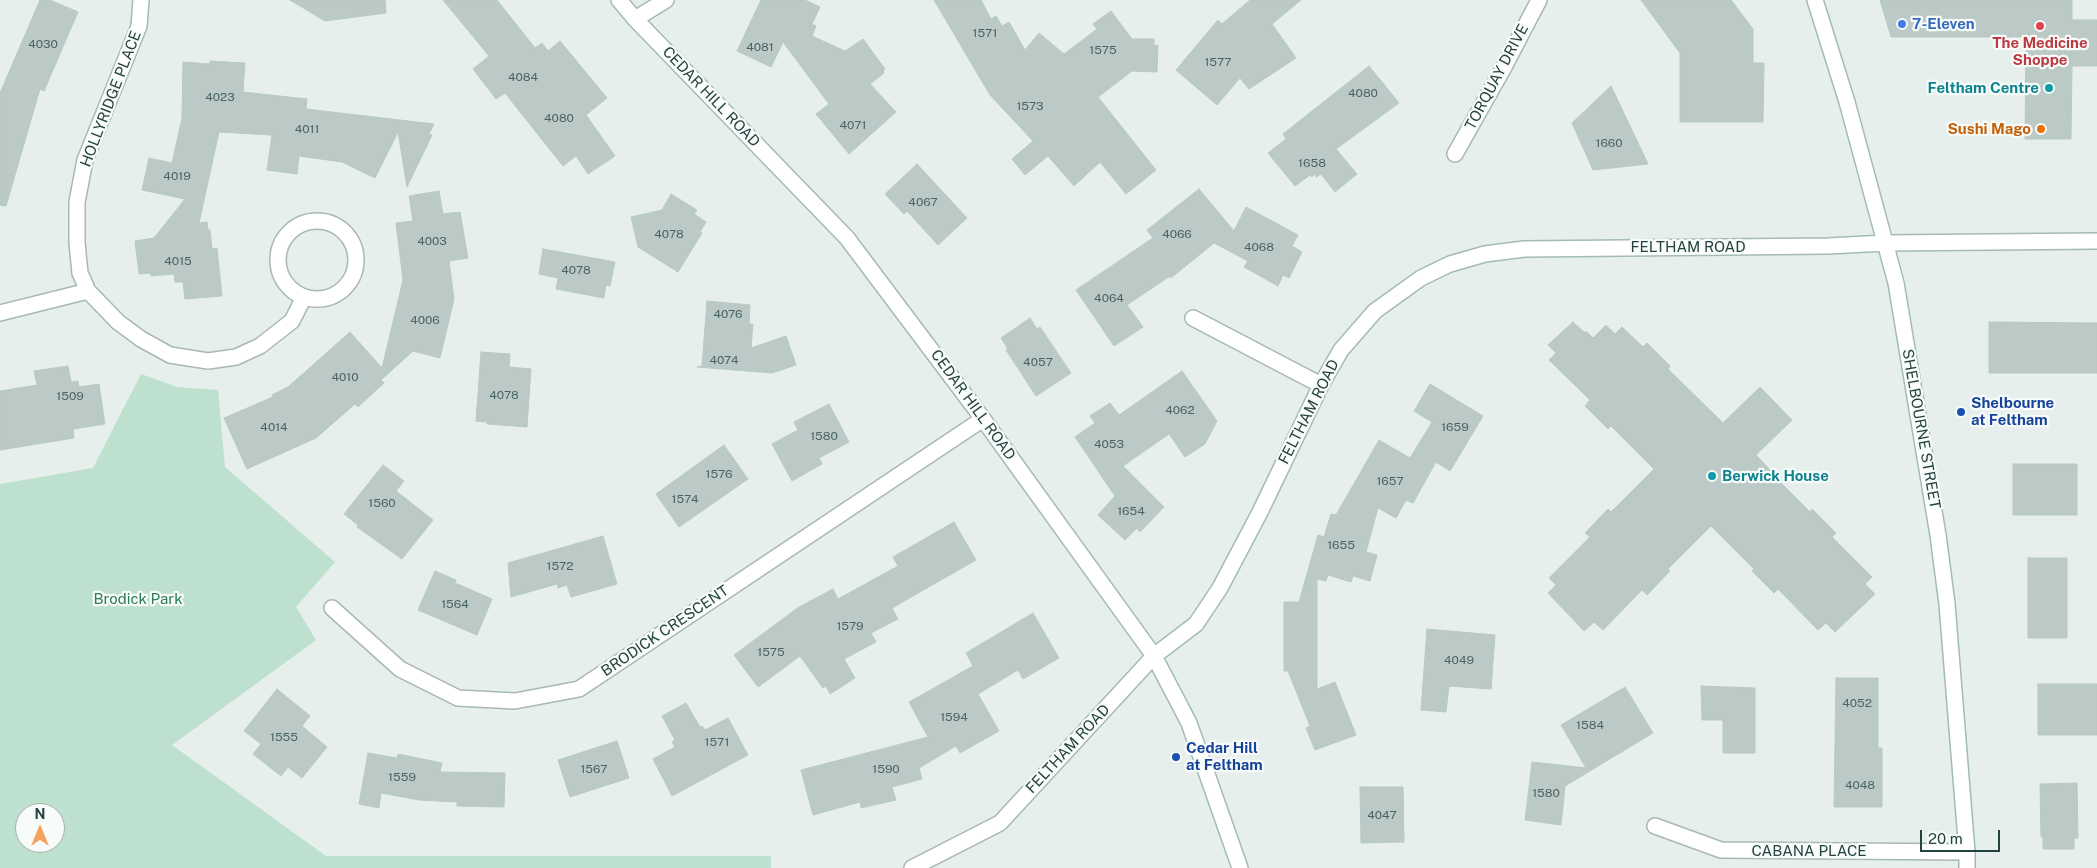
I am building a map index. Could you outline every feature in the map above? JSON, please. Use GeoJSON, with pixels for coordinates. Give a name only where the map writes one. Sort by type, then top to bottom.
{"type":"FeatureCollection","features":[{"type":"Feature","properties":{"kind":"street","name":"HOLLYRIDGE PLACE"},"geometry":{"type":"LineString","coordinates":[[141,0],[139,26],[85,160],[77,202],[77,243],[80,273],[88,291],[118,322],[141,339],[170,355],[208,361],[236,357],[260,346],[292,321],[304,297]]}},
{"type":"Feature","properties":{"kind":"street","name":"CEDAR HILL ROAD"},"geometry":{"type":"LineString","coordinates":[[619,0],[635,19],[848,238],[984,418],[1154,656],[1189,723],[1240,868]]}},
{"type":"Feature","properties":{"kind":"street"},"geometry":{"type":"LineString","coordinates":[[635,19],[666,0]]}},
{"type":"Feature","properties":{"kind":"street","name":"TORQUAY DRIVE"},"geometry":{"type":"LineString","coordinates":[[1455,154],[1539,0]]}},
{"type":"Feature","properties":{"kind":"street","name":"SHELBOURNE STREET"},"geometry":{"type":"LineString","coordinates":[[1814,0],[1847,102],[1896,283],[1938,536],[1952,658],[1967,868]]}},
{"type":"Feature","properties":{"kind":"street"},"geometry":{"type":"LineString","coordinates":[[305,222],[329,223],[341,229],[353,246],[356,266],[351,278],[343,289],[331,296],[318,299],[304,297],[293,291],[279,272],[277,259],[280,247],[285,237],[294,228],[305,222]]}},
{"type":"Feature","properties":{"kind":"street","name":"FELTHAM ROAD"},"geometry":{"type":"LineString","coordinates":[[912,868],[1000,823],[1154,656],[1196,624],[1220,588],[1260,512],[1321,385],[1341,350],[1375,311],[1421,278],[1450,264],[1485,254],[1524,249],[2097,241]]}},
{"type":"Feature","properties":{"kind":"street"},"geometry":{"type":"LineString","coordinates":[[0,313],[88,291]]}},
{"type":"Feature","properties":{"kind":"street"},"geometry":{"type":"LineString","coordinates":[[1193,318],[1321,385]]}},
{"type":"Feature","properties":{"kind":"street","name":"BRODICK CRESCENT"},"geometry":{"type":"LineString","coordinates":[[332,608],[400,669],[458,698],[515,701],[579,689],[984,418]]}},
{"type":"Feature","properties":{"kind":"street","name":"CABANA PLACE"},"geometry":{"type":"LineString","coordinates":[[1655,826],[1721,850],[1967,852]]}},
{"type":"Feature","properties":{"kind":"green space","name":"Brodick Park"},"geometry":{"type":"Polygon","coordinates":[[[141,374],[177,387],[218,390],[225,467],[335,562],[296,607],[316,640],[172,745],[326,856],[771,856],[771,868],[0,868],[0,484],[93,468],[141,374]]]}},
{"type":"Feature","properties":{"kind":"building"},"geometry":{"type":"Polygon","coordinates":[[[40,0],[50,0],[78,12],[44,91],[40,89],[6,206],[0,205],[0,93],[40,0]]]}},
{"type":"Feature","properties":{"kind":"building"},"geometry":{"type":"Polygon","coordinates":[[[290,0],[385,0],[386,13],[325,21],[290,0]]]}},
{"type":"Feature","properties":{"kind":"building"},"geometry":{"type":"Polygon","coordinates":[[[443,0],[497,0],[535,48],[542,43],[548,51],[560,41],[607,98],[586,115],[615,156],[588,174],[576,156],[563,166],[505,93],[496,99],[473,69],[489,56],[443,0]]]}},
{"type":"Feature","properties":{"kind":"building"},"geometry":{"type":"Polygon","coordinates":[[[761,0],[805,0],[820,7],[812,24],[816,26],[812,36],[845,51],[863,39],[885,69],[884,73],[870,84],[896,112],[849,154],[816,114],[829,104],[783,42],[771,67],[737,51],[761,0]]]}},
{"type":"Feature","properties":{"kind":"building"},"geometry":{"type":"Polygon","coordinates":[[[934,0],[981,0],[991,19],[996,16],[1002,26],[1009,22],[1025,50],[1039,33],[1064,54],[1097,29],[1093,24],[1111,11],[1132,39],[1154,39],[1154,46],[1158,45],[1157,72],[1132,71],[1098,97],[1156,170],[1126,194],[1100,162],[1074,186],[1048,156],[1025,175],[1012,159],[1033,141],[990,95],[934,0]]]}},
{"type":"Feature","properties":{"kind":"building"},"geometry":{"type":"Polygon","coordinates":[[[1250,0],[1301,0],[1272,24],[1296,58],[1249,89],[1240,78],[1217,105],[1176,70],[1218,20],[1222,24],[1250,0]]]}},
{"type":"Feature","properties":{"kind":"building"},"geometry":{"type":"Polygon","coordinates":[[[1641,0],[1731,0],[1753,29],[1753,63],[1764,63],[1763,122],[1680,122],[1680,53],[1641,0]]]}},
{"type":"Feature","properties":{"kind":"building","name":"Feltham Centre"},"geometry":{"type":"Polygon","coordinates":[[[1880,0],[2072,0],[2072,20],[2097,20],[2097,66],[2072,66],[2071,139],[2025,139],[2026,37],[1891,37],[1880,0]]]}},
{"type":"Feature","properties":{"kind":"building"},"geometry":{"type":"Polygon","coordinates":[[[210,61],[245,63],[243,92],[307,99],[306,109],[434,124],[429,134],[432,135],[407,187],[398,132],[375,178],[342,162],[299,156],[297,174],[267,170],[272,135],[219,132],[199,223],[207,222],[212,249],[217,248],[222,296],[185,299],[183,282],[175,282],[174,274],[151,276],[151,273],[139,274],[135,241],[154,238],[185,199],[142,190],[149,158],[172,163],[182,118],[183,62],[210,64],[210,61]]]}},
{"type":"Feature","properties":{"kind":"building"},"geometry":{"type":"Polygon","coordinates":[[[1369,66],[1399,103],[1336,149],[1357,174],[1335,192],[1321,174],[1316,177],[1315,174],[1312,177],[1310,175],[1295,186],[1268,153],[1286,139],[1283,134],[1369,66]]]}},
{"type":"Feature","properties":{"kind":"building"},"geometry":{"type":"Polygon","coordinates":[[[1611,86],[1648,164],[1593,170],[1572,123],[1611,86]]]}},
{"type":"Feature","properties":{"kind":"building"},"geometry":{"type":"Polygon","coordinates":[[[917,164],[967,218],[938,245],[907,211],[904,214],[885,194],[917,164]]]}},
{"type":"Feature","properties":{"kind":"building"},"geometry":{"type":"Polygon","coordinates":[[[1199,189],[1234,231],[1246,207],[1298,235],[1292,246],[1302,252],[1289,278],[1283,275],[1278,286],[1244,267],[1248,261],[1214,243],[1171,278],[1170,276],[1127,305],[1143,327],[1114,346],[1076,290],[1153,238],[1147,230],[1199,189]]]}},
{"type":"Feature","properties":{"kind":"building"},"geometry":{"type":"Polygon","coordinates":[[[439,191],[443,214],[460,212],[468,258],[449,261],[454,299],[440,358],[413,351],[381,380],[384,383],[358,407],[355,404],[316,438],[247,469],[224,418],[273,397],[272,395],[288,387],[350,332],[382,368],[403,280],[396,223],[413,221],[409,196],[439,191]]]}},
{"type":"Feature","properties":{"kind":"building"},"geometry":{"type":"Polygon","coordinates":[[[671,194],[697,210],[694,214],[706,222],[700,232],[702,233],[678,272],[638,247],[631,217],[662,210],[671,194]]]}},
{"type":"Feature","properties":{"kind":"building"},"geometry":{"type":"Polygon","coordinates":[[[543,249],[615,262],[610,286],[606,285],[604,298],[556,289],[558,278],[539,274],[543,249]]]}},
{"type":"Feature","properties":{"kind":"building"},"geometry":{"type":"Polygon","coordinates":[[[707,301],[750,305],[749,324],[753,324],[751,348],[786,336],[796,365],[772,373],[697,367],[702,366],[707,301]]]}},
{"type":"Feature","properties":{"kind":"building"},"geometry":{"type":"Polygon","coordinates":[[[1030,318],[1037,329],[1040,327],[1071,373],[1036,396],[1006,350],[1008,349],[1001,338],[1030,318]]]}},
{"type":"Feature","properties":{"kind":"building","name":"Berwick House"},"geometry":{"type":"Polygon","coordinates":[[[1573,322],[1593,338],[1606,325],[1615,334],[1622,327],[1643,347],[1647,343],[1670,366],[1668,369],[1723,423],[1760,387],[1792,420],[1756,455],[1810,512],[1812,509],[1836,533],[1832,537],[1872,577],[1865,584],[1875,594],[1835,632],[1826,623],[1818,630],[1778,589],[1774,593],[1752,571],[1754,569],[1711,526],[1668,569],[1670,571],[1647,595],[1642,590],[1603,630],[1594,622],[1584,631],[1548,593],[1556,585],[1549,578],[1590,537],[1585,533],[1608,509],[1611,512],[1654,469],[1611,426],[1608,429],[1585,406],[1590,400],[1549,360],[1556,353],[1548,345],[1573,322]]]}},
{"type":"Feature","properties":{"kind":"building"},"geometry":{"type":"Polygon","coordinates":[[[1989,322],[2097,323],[2097,373],[1989,373],[1989,322]]]}},
{"type":"Feature","properties":{"kind":"building"},"geometry":{"type":"Polygon","coordinates":[[[481,352],[510,354],[509,367],[531,369],[527,427],[487,424],[487,422],[476,421],[481,352]]]}},
{"type":"Feature","properties":{"kind":"building"},"geometry":{"type":"Polygon","coordinates":[[[68,366],[71,382],[78,381],[79,387],[99,384],[105,424],[73,429],[74,438],[0,450],[0,391],[37,385],[34,371],[68,366]]]}},
{"type":"Feature","properties":{"kind":"building"},"geometry":{"type":"Polygon","coordinates":[[[1182,371],[1217,421],[1205,444],[1185,457],[1169,434],[1123,466],[1164,507],[1140,532],[1137,528],[1125,540],[1098,515],[1115,496],[1075,437],[1095,423],[1090,416],[1110,403],[1119,415],[1182,371]]]}},
{"type":"Feature","properties":{"kind":"building"},"geometry":{"type":"Polygon","coordinates":[[[1430,384],[1483,416],[1450,471],[1436,462],[1413,503],[1406,500],[1396,518],[1378,508],[1366,552],[1377,555],[1370,581],[1353,576],[1351,582],[1328,575],[1326,581],[1317,579],[1317,689],[1335,682],[1356,735],[1315,750],[1306,728],[1310,726],[1288,671],[1284,671],[1284,602],[1299,602],[1318,535],[1324,537],[1331,514],[1336,515],[1379,440],[1410,458],[1432,422],[1414,411],[1430,384]]]}},
{"type":"Feature","properties":{"kind":"building"},"geometry":{"type":"Polygon","coordinates":[[[829,404],[849,442],[819,458],[822,464],[792,481],[772,444],[798,430],[794,422],[829,404]]]}},
{"type":"Feature","properties":{"kind":"building"},"geometry":{"type":"Polygon","coordinates":[[[724,445],[748,479],[679,527],[656,494],[724,445]]]}},
{"type":"Feature","properties":{"kind":"building"},"geometry":{"type":"Polygon","coordinates":[[[2013,464],[2077,464],[2077,515],[2013,515],[2013,464]]]}},
{"type":"Feature","properties":{"kind":"building"},"geometry":{"type":"Polygon","coordinates":[[[383,465],[404,481],[396,491],[433,520],[402,559],[357,527],[358,525],[344,514],[383,465]]]}},
{"type":"Feature","properties":{"kind":"building"},"geometry":{"type":"Polygon","coordinates":[[[954,522],[976,560],[892,608],[898,619],[871,633],[876,642],[844,659],[855,678],[830,694],[826,686],[823,688],[800,656],[758,687],[734,655],[799,607],[833,589],[838,599],[898,566],[893,557],[954,522]]]}},
{"type":"Feature","properties":{"kind":"building"},"geometry":{"type":"Polygon","coordinates":[[[603,536],[617,584],[571,597],[567,585],[558,588],[557,584],[511,597],[508,563],[603,536]]]}},
{"type":"Feature","properties":{"kind":"building"},"geometry":{"type":"Polygon","coordinates":[[[2028,558],[2067,558],[2067,638],[2028,638],[2028,558]]]}},
{"type":"Feature","properties":{"kind":"building"},"geometry":{"type":"Polygon","coordinates":[[[435,571],[456,580],[455,583],[492,599],[477,635],[418,610],[435,571]]]}},
{"type":"Feature","properties":{"kind":"building"},"geometry":{"type":"Polygon","coordinates":[[[1033,613],[1059,658],[1023,679],[1018,670],[978,694],[999,731],[960,753],[956,746],[919,768],[922,779],[892,787],[896,800],[861,808],[860,802],[813,815],[801,770],[928,737],[909,702],[973,666],[966,653],[1033,613]]]}},
{"type":"Feature","properties":{"kind":"building"},"geometry":{"type":"Polygon","coordinates":[[[1427,629],[1495,635],[1491,689],[1449,686],[1446,712],[1421,710],[1427,629]]]}},
{"type":"Feature","properties":{"kind":"building"},"geometry":{"type":"Polygon","coordinates":[[[1836,678],[1878,678],[1878,748],[1882,748],[1882,807],[1834,807],[1836,678]]]}},
{"type":"Feature","properties":{"kind":"building"},"geometry":{"type":"Polygon","coordinates":[[[2038,684],[2097,684],[2097,735],[2038,735],[2038,684]]]}},
{"type":"Feature","properties":{"kind":"building"},"geometry":{"type":"Polygon","coordinates":[[[1701,686],[1755,688],[1755,753],[1723,753],[1723,720],[1702,720],[1701,686]]]}},
{"type":"Feature","properties":{"kind":"building"},"geometry":{"type":"Polygon","coordinates":[[[1625,687],[1653,733],[1565,786],[1561,825],[1525,820],[1532,762],[1586,768],[1561,725],[1625,687]]]}},
{"type":"Feature","properties":{"kind":"building"},"geometry":{"type":"Polygon","coordinates":[[[277,689],[310,716],[302,726],[327,747],[302,778],[288,767],[281,776],[253,754],[261,744],[244,731],[277,689]]]}},
{"type":"Feature","properties":{"kind":"building"},"geometry":{"type":"Polygon","coordinates":[[[686,703],[700,727],[702,726],[705,730],[728,718],[748,755],[672,796],[653,759],[675,747],[672,742],[675,740],[662,716],[686,703]]]}},
{"type":"Feature","properties":{"kind":"building"},"geometry":{"type":"Polygon","coordinates":[[[617,741],[629,778],[570,797],[558,760],[617,741]]]}},
{"type":"Feature","properties":{"kind":"building"},"geometry":{"type":"Polygon","coordinates":[[[368,753],[397,758],[398,754],[442,763],[440,772],[505,773],[504,807],[457,806],[457,802],[419,800],[381,793],[379,808],[359,804],[368,753]]]}},
{"type":"Feature","properties":{"kind":"building"},"geometry":{"type":"Polygon","coordinates":[[[2077,783],[2078,838],[2074,838],[2074,849],[2043,849],[2040,784],[2077,783]]]}},
{"type":"Feature","properties":{"kind":"building"},"geometry":{"type":"Polygon","coordinates":[[[1360,787],[1403,787],[1404,842],[1361,843],[1360,787]]]}},
{"type":"Feature","properties":{"kind":"place","name":"7-Eleven"},"geometry":{"type":"Point","coordinates":[1902,24]}},
{"type":"Feature","properties":{"kind":"place","name":"The Medicine Shoppe"},"geometry":{"type":"Point","coordinates":[2040,26]}},
{"type":"Feature","properties":{"kind":"place","name":"Feltham Centre"},"geometry":{"type":"Point","coordinates":[2049,88]}},
{"type":"Feature","properties":{"kind":"place","name":"Sushi Mago"},"geometry":{"type":"Point","coordinates":[2041,129]}},
{"type":"Feature","properties":{"kind":"place","name":"Shelbourne at Feltham"},"geometry":{"type":"Point","coordinates":[1961,412]}},
{"type":"Feature","properties":{"kind":"place","name":"Berwick House"},"geometry":{"type":"Point","coordinates":[1712,476]}},
{"type":"Feature","properties":{"kind":"place","name":"Cedar Hill at Feltham"},"geometry":{"type":"Point","coordinates":[1176,757]}}]}
